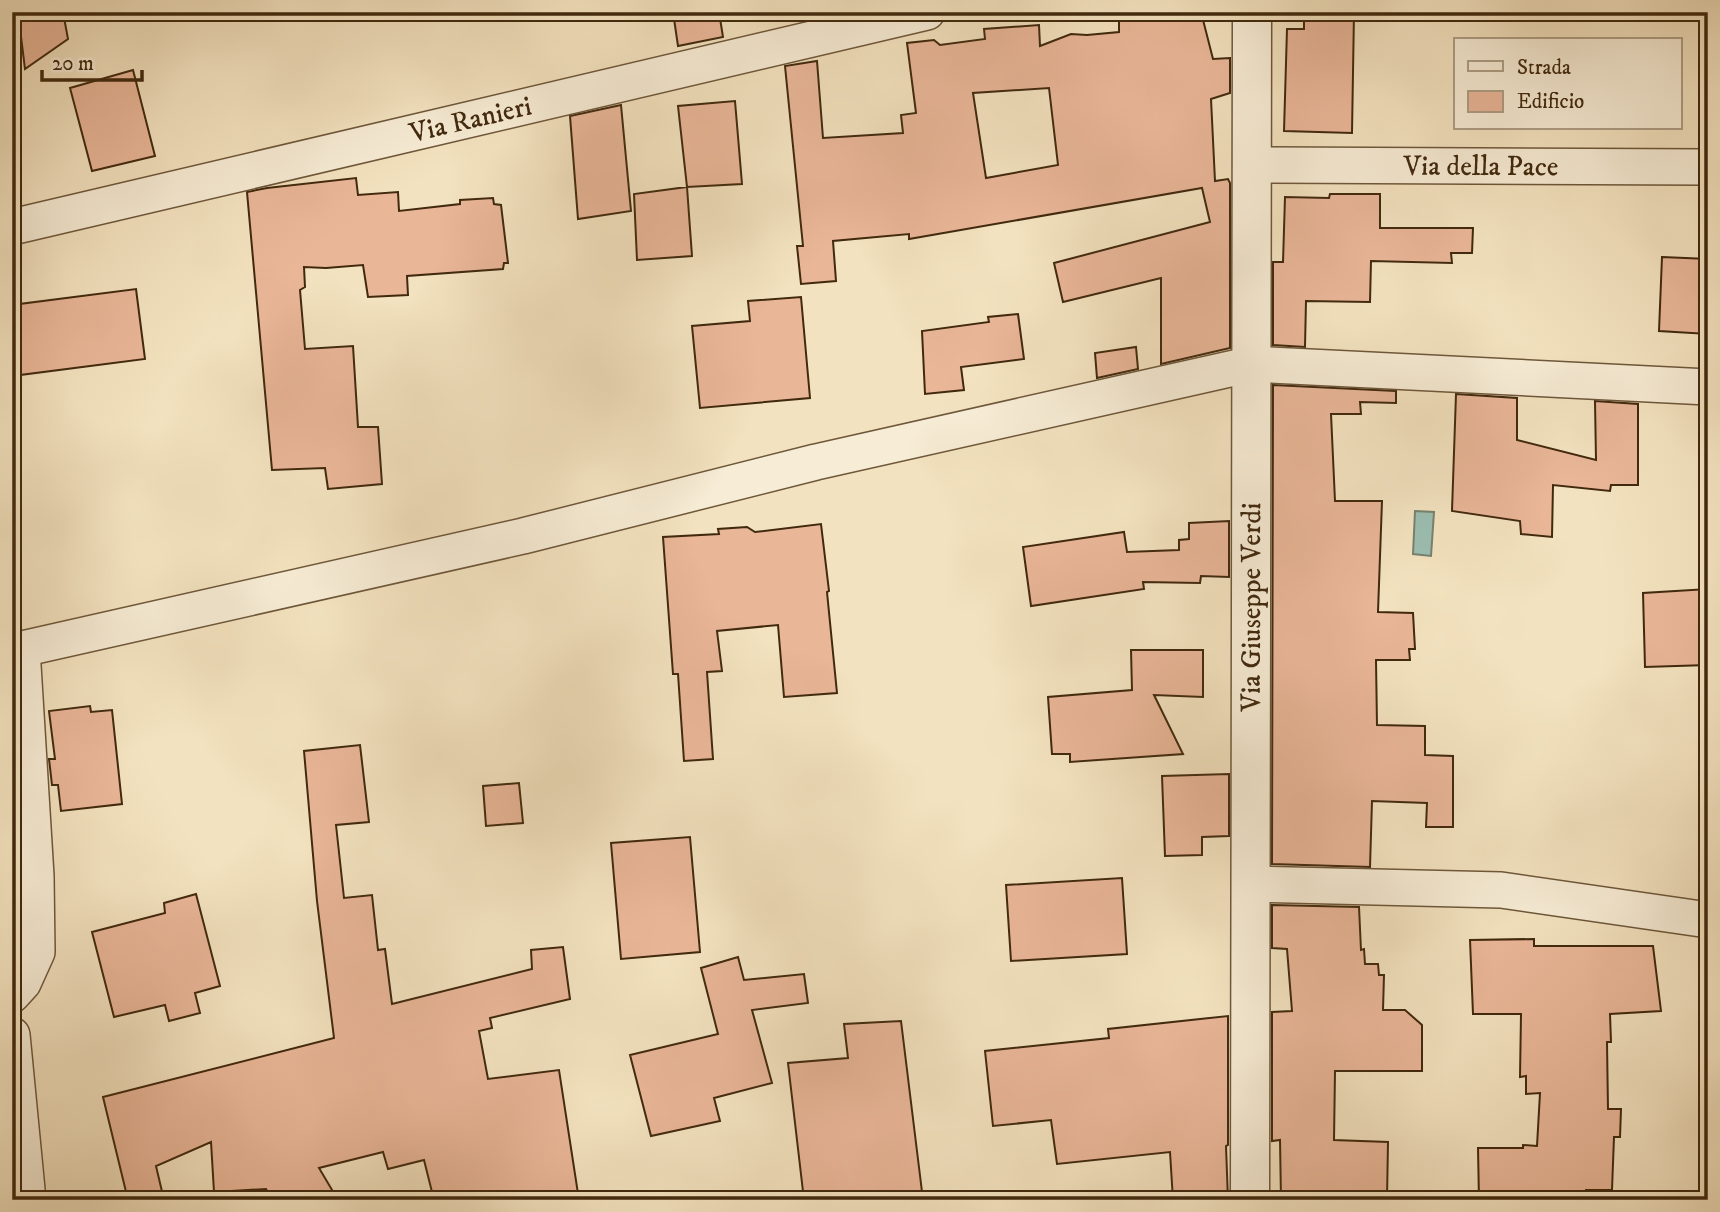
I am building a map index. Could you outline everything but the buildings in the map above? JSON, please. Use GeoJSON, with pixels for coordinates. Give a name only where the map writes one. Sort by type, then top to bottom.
{"type":"FeatureCollection","features":[{"type":"Feature","properties":{"kind":"street","name":"Via Ranieri"},"geometry":{"type":"LineString","coordinates":[[12,227],[927,12]]}},
{"type":"Feature","properties":{"kind":"street","name":"Via Giuseppe Verdi"},"geometry":{"type":"LineString","coordinates":[[1250,1200],[1252,12]]}},
{"type":"Feature","properties":{"kind":"street","name":"Via della Pace"},"geometry":{"type":"LineString","coordinates":[[1253,165],[1708,167]]}},
{"type":"Feature","properties":{"kind":"street"},"geometry":{"type":"LineString","coordinates":[[12,995],[23,982],[37,952],[36,877],[22,649],[523,536],[816,462],[1252,364],[1708,387]]}},
{"type":"Feature","properties":{"kind":"street"},"geometry":{"type":"LineString","coordinates":[[1251,884],[1501,890],[1708,920]]}},
{"type":"Feature","properties":{"kind":"street"},"geometry":{"type":"LineString","coordinates":[[12,1035],[28,1200]]}},
{"type":"Feature","properties":{"kind":"shaded area"},"geometry":{"type":"Polygon","coordinates":[[[1415,511],[1434,512],[1431,556],[1413,554],[1415,511]]]}}]}
